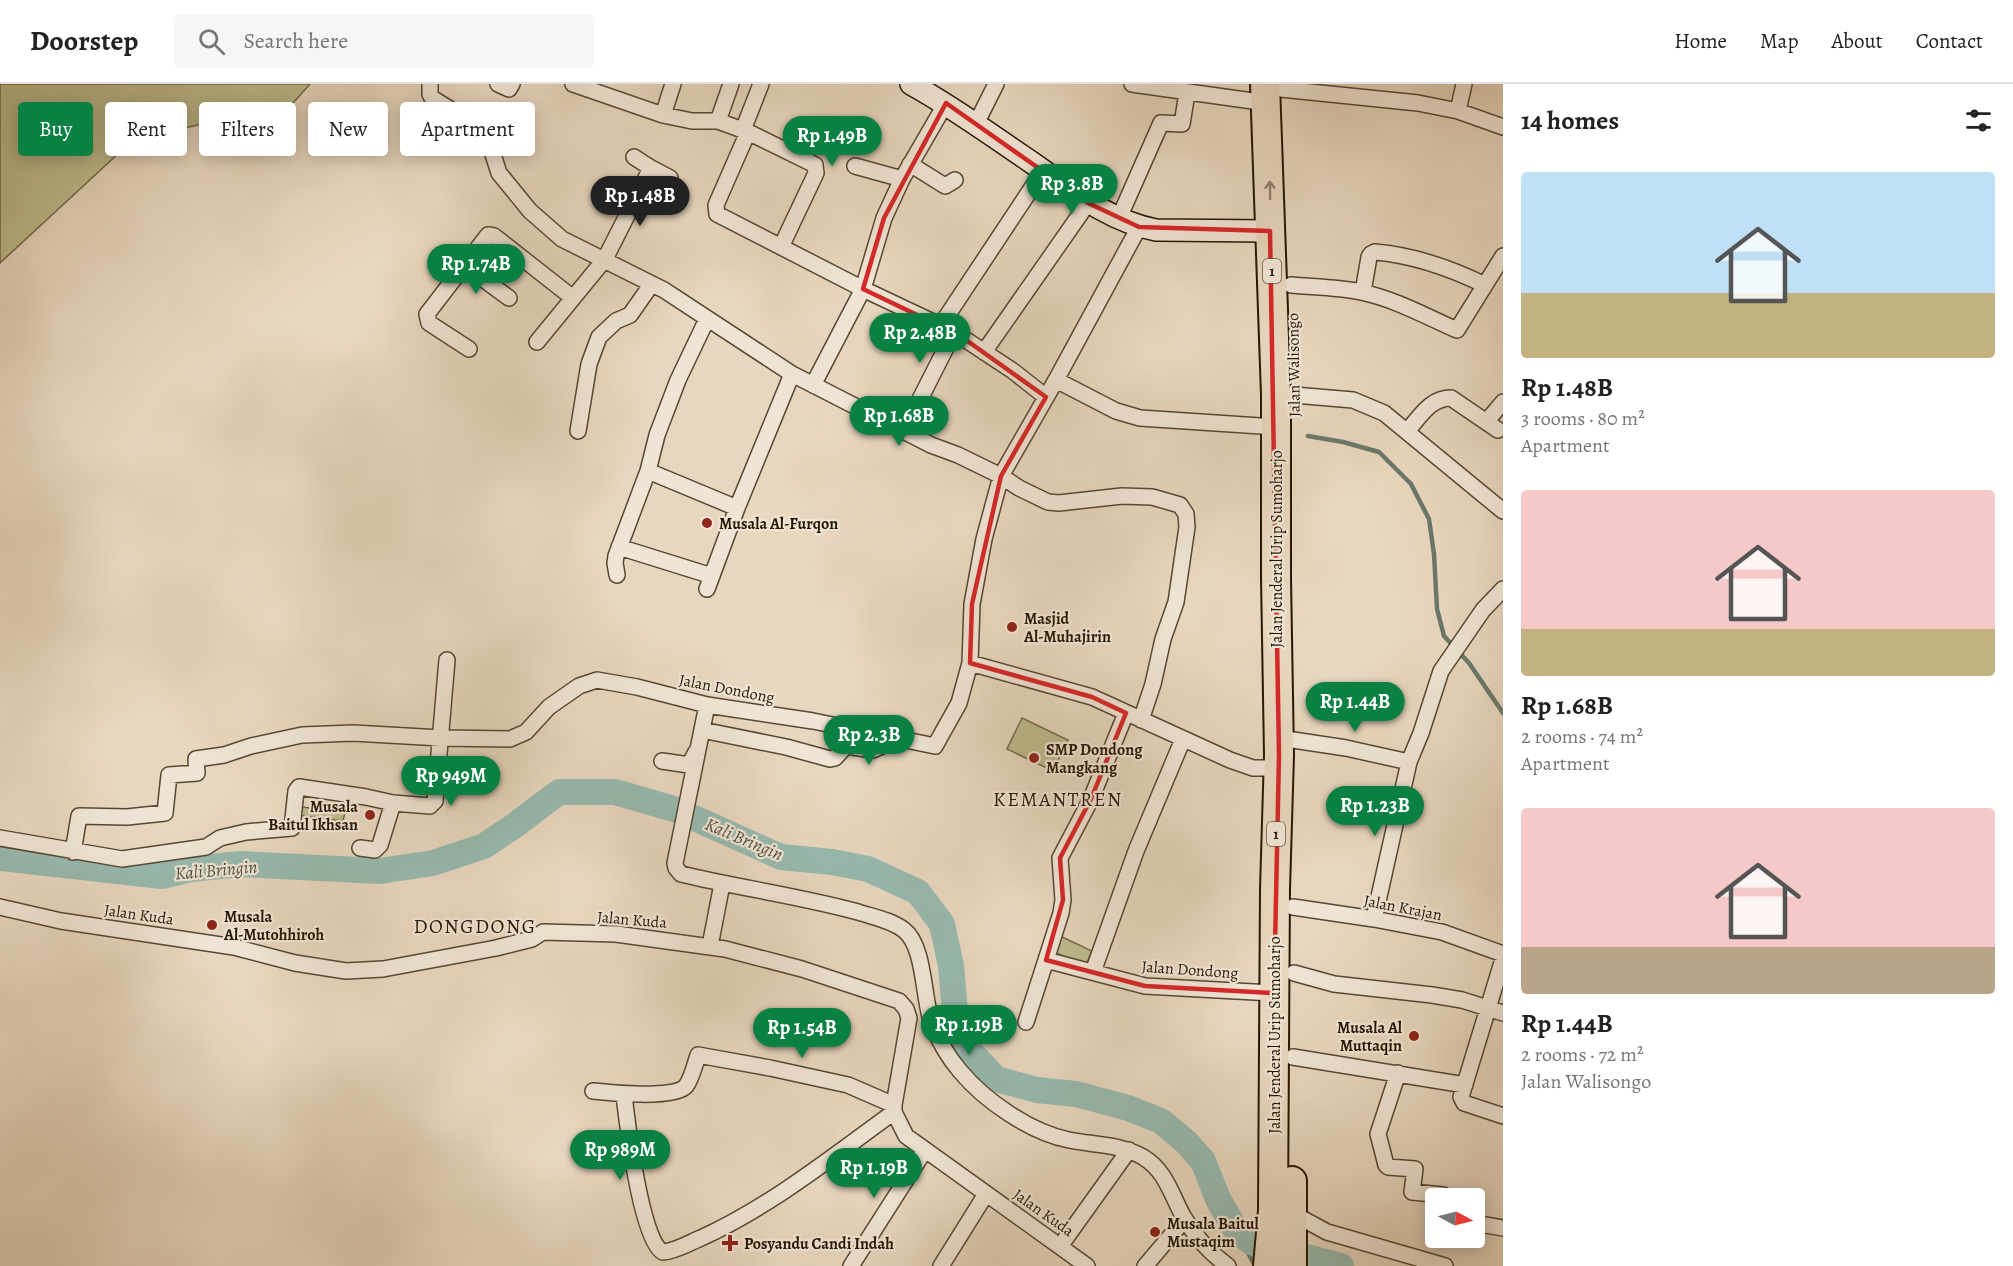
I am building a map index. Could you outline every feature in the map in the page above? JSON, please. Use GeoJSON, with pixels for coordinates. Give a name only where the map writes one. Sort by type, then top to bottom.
{"type":"FeatureCollection","features":[{"type":"Feature","properties":{"kind":"highway","name":"Jalan Jenderal Urip Sumoharjo"},"geometry":{"type":"LineString","coordinates":[[1274,90],[1270,231],[1276,427],[1278,768],[1274,993],[1286,1215],[1276,1264]]}},
{"type":"Feature","properties":{"kind":"highway","name":"Jalan Walisongo"},"geometry":{"type":"LineString","coordinates":[[1274,90],[1290,189],[1294,395],[1294,973],[1286,1215]]}},
{"type":"Feature","properties":{"kind":"main road"},"geometry":{"type":"LineString","coordinates":[[911,84],[946,103],[1088,203],[1139,227],[1156,230],[1270,231]]}},
{"type":"Feature","properties":{"kind":"street"},"geometry":{"type":"LineString","coordinates":[[430,84],[432,98],[456,114],[490,145],[496,169],[542,223],[562,239],[664,290],[792,374],[931,445],[1001,476],[1019,489],[1048,502],[1059,503],[1122,496],[1152,497],[1180,505],[1186,514],[1187,527],[1176,602],[1163,639],[1153,684],[1060,858],[1063,900],[1061,913],[1026,1022]]}},
{"type":"Feature","properties":{"kind":"street"},"geometry":{"type":"LineString","coordinates":[[498,84],[509,89],[512,84]]}},
{"type":"Feature","properties":{"kind":"street"},"geometry":{"type":"LineString","coordinates":[[663,115],[673,84]]}},
{"type":"Feature","properties":{"kind":"street"},"geometry":{"type":"LineString","coordinates":[[718,121],[731,84]]}},
{"type":"Feature","properties":{"kind":"street"},"geometry":{"type":"LineString","coordinates":[[761,84],[746,131],[715,210],[717,214],[863,289],[948,329],[1013,371],[1046,397]]}},
{"type":"Feature","properties":{"kind":"street"},"geometry":{"type":"LineString","coordinates":[[976,124],[996,84]]}},
{"type":"Feature","properties":{"kind":"street"},"geometry":{"type":"LineString","coordinates":[[1132,84],[1187,93],[1274,90],[1418,103],[1458,111],[1503,127]]}},
{"type":"Feature","properties":{"kind":"street"},"geometry":{"type":"LineString","coordinates":[[1458,111],[1464,84]]}},
{"type":"Feature","properties":{"kind":"street"},"geometry":{"type":"LineString","coordinates":[[578,85],[663,115],[692,121],[718,121],[746,131],[810,161],[816,169],[781,247]]}},
{"type":"Feature","properties":{"kind":"street"},"geometry":{"type":"LineString","coordinates":[[1119,218],[1161,123],[1182,124],[1187,93]]}},
{"type":"Feature","properties":{"kind":"street"},"geometry":{"type":"LineString","coordinates":[[813,385],[863,289],[884,218],[902,179],[946,103]]}},
{"type":"Feature","properties":{"kind":"street"},"geometry":{"type":"LineString","coordinates":[[634,157],[670,178]]}},
{"type":"Feature","properties":{"kind":"street"},"geometry":{"type":"LineString","coordinates":[[910,164],[945,186],[956,180]]}},
{"type":"Feature","properties":{"kind":"street"},"geometry":{"type":"LineString","coordinates":[[855,166],[902,179]]}},
{"type":"Feature","properties":{"kind":"street"},"geometry":{"type":"LineString","coordinates":[[537,342],[605,259],[651,168]]}},
{"type":"Feature","properties":{"kind":"street"},"geometry":{"type":"LineString","coordinates":[[914,411],[948,329],[1043,171]]}},
{"type":"Feature","properties":{"kind":"street"},"geometry":{"type":"LineString","coordinates":[[984,352],[1088,203]]}},
{"type":"Feature","properties":{"kind":"street"},"geometry":{"type":"LineString","coordinates":[[1139,227],[1001,476],[984,539],[972,604],[970,663],[1092,697],[1230,760],[1253,768],[1278,768]]}},
{"type":"Feature","properties":{"kind":"street"},"geometry":{"type":"LineString","coordinates":[[469,349],[429,323],[428,311],[485,237],[491,235],[573,298]]}},
{"type":"Feature","properties":{"kind":"street"},"geometry":{"type":"LineString","coordinates":[[1363,292],[1369,257],[1375,252],[1416,259],[1463,274],[1485,285]]}},
{"type":"Feature","properties":{"kind":"street"},"geometry":{"type":"LineString","coordinates":[[1291,285],[1363,292],[1389,299],[1457,330],[1503,256]]}},
{"type":"Feature","properties":{"kind":"street"},"geometry":{"type":"LineString","coordinates":[[464,265],[508,298]]}},
{"type":"Feature","properties":{"kind":"street"},"geometry":{"type":"LineString","coordinates":[[578,431],[589,364],[599,337],[616,321],[630,315],[651,285]]}},
{"type":"Feature","properties":{"kind":"street"},"geometry":{"type":"LineString","coordinates":[[617,575],[615,563],[619,547],[648,471],[657,435],[678,380],[707,319]]}},
{"type":"Feature","properties":{"kind":"street"},"geometry":{"type":"LineString","coordinates":[[619,547],[709,583],[792,374]]}},
{"type":"Feature","properties":{"kind":"street"},"geometry":{"type":"LineString","coordinates":[[1056,380],[1116,411],[1140,418],[1276,427]]}},
{"type":"Feature","properties":{"kind":"street"},"geometry":{"type":"LineString","coordinates":[[1294,395],[1353,400],[1384,413],[1503,510]]}},
{"type":"Feature","properties":{"kind":"street"},"geometry":{"type":"LineString","coordinates":[[1407,431],[1428,396],[1451,398],[1492,426],[1503,402]]}},
{"type":"Feature","properties":{"kind":"street"},"geometry":{"type":"LineString","coordinates":[[648,471],[737,508]]}},
{"type":"Feature","properties":{"kind":"street"},"geometry":{"type":"LineString","coordinates":[[1374,919],[1409,762],[1422,733],[1442,671],[1484,610],[1503,589]]}},
{"type":"Feature","properties":{"kind":"street"},"geometry":{"type":"LineString","coordinates":[[0,838],[122,860],[206,847],[220,838],[246,832],[292,828],[296,791],[299,788],[366,796],[393,803],[426,807],[435,802],[447,660]]}},
{"type":"Feature","properties":{"kind":"street","name":"Jalan Dondong"},"geometry":{"type":"LineString","coordinates":[[73,852],[79,816],[126,817],[165,813],[169,775],[198,772],[196,759],[224,755],[251,746],[302,735],[353,733],[510,739],[526,732],[549,707],[579,686],[597,680],[637,687],[707,705],[813,721],[935,746],[959,703],[970,663]]}},
{"type":"Feature","properties":{"kind":"street"},"geometry":{"type":"LineString","coordinates":[[707,705],[675,863],[678,871],[681,874],[722,884],[841,908],[878,918],[903,929],[915,947],[932,1023],[950,1058],[977,1090],[1005,1111],[1049,1134],[1067,1140],[1129,1150],[1143,1157],[1163,1174],[1185,1219],[1206,1246],[1228,1266]]}},
{"type":"Feature","properties":{"kind":"street"},"geometry":{"type":"LineString","coordinates":[[702,730],[786,747],[830,759],[835,758],[846,746]]}},
{"type":"Feature","properties":{"kind":"street"},"geometry":{"type":"LineString","coordinates":[[830,742],[873,750],[897,739]]}},
{"type":"Feature","properties":{"kind":"street"},"geometry":{"type":"LineString","coordinates":[[1093,972],[1136,851],[1183,739]]}},
{"type":"Feature","properties":{"kind":"street"},"geometry":{"type":"LineString","coordinates":[[1293,740],[1346,748],[1409,762]]}},
{"type":"Feature","properties":{"kind":"street"},"geometry":{"type":"LineString","coordinates":[[662,761],[689,765],[698,750]]}},
{"type":"Feature","properties":{"kind":"street"},"geometry":{"type":"LineString","coordinates":[[360,848],[375,850],[379,848],[393,803]]}},
{"type":"Feature","properties":{"kind":"street"},"geometry":{"type":"LineString","coordinates":[[710,946],[722,884]]}},
{"type":"Feature","properties":{"kind":"street","name":"Jalan Krajan"},"geometry":{"type":"LineString","coordinates":[[1293,907],[1442,932],[1503,954]]}},
{"type":"Feature","properties":{"kind":"street","name":"Jalan Kuda"},"geometry":{"type":"LineString","coordinates":[[0,908],[61,921],[234,947],[295,963],[346,970],[383,969],[496,948],[532,939],[543,932],[616,933],[710,946],[802,969],[899,1001],[906,1009],[909,1018],[894,1108],[906,1136],[1088,1266]]}},
{"type":"Feature","properties":{"kind":"street"},"geometry":{"type":"LineString","coordinates":[[1503,959],[1496,1011],[1461,1097],[1464,1104],[1503,1116]]}},
{"type":"Feature","properties":{"kind":"street","name":"Jalan Dondong"},"geometry":{"type":"LineString","coordinates":[[1046,960],[1145,986],[1274,993]]}},
{"type":"Feature","properties":{"kind":"street"},"geometry":{"type":"LineString","coordinates":[[1294,973],[1334,984],[1461,1000],[1496,1011]]}},
{"type":"Feature","properties":{"kind":"street"},"geometry":{"type":"LineString","coordinates":[[593,1091],[624,1095],[662,1093],[683,1088],[698,1055],[848,1085],[894,1108],[802,1180],[724,1227],[676,1249],[663,1252],[656,1248],[650,1236],[642,1204],[629,1143],[624,1095]]}},
{"type":"Feature","properties":{"kind":"street"},"geometry":{"type":"LineString","coordinates":[[1293,1057],[1465,1085]]}},
{"type":"Feature","properties":{"kind":"street"},"geometry":{"type":"LineString","coordinates":[[1398,1073],[1378,1134],[1386,1165],[1415,1169],[1412,1192],[1425,1194]]}},
{"type":"Feature","properties":{"kind":"street"},"geometry":{"type":"LineString","coordinates":[[850,1266],[925,1150]]}},
{"type":"Feature","properties":{"kind":"street"},"geometry":{"type":"LineString","coordinates":[[1061,1245],[1129,1150]]}},
{"type":"Feature","properties":{"kind":"street"},"geometry":{"type":"LineString","coordinates":[[941,1266],[986,1194]]}},
{"type":"Feature","properties":{"kind":"street"},"geometry":{"type":"LineString","coordinates":[[1286,1215],[1327,1232],[1446,1266]]}},
{"type":"Feature","properties":{"kind":"street"},"geometry":{"type":"LineString","coordinates":[[1144,1266],[1185,1219]]}},
{"type":"Feature","properties":{"kind":"street"},"geometry":{"type":"LineString","coordinates":[[1485,1225],[1503,1228]]}},
{"type":"Feature","properties":{"kind":"highlighted area"},"geometry":{"type":"Polygon","coordinates":[[[946,103],[1088,203],[1139,227],[1270,231],[1279,755],[1274,993],[1145,986],[1046,960],[1063,900],[1060,858],[1091,799],[1126,713],[1092,697],[970,663],[972,604],[1001,476],[1046,397],[959,335],[863,289],[884,218],[946,103]]]}},
{"type":"Feature","properties":{"kind":"shaded area"},"geometry":{"type":"Polygon","coordinates":[[[0,84],[310,84],[294,102],[199,102],[199,125],[187,128],[187,102],[105,102],[105,156],[116,156],[0,263],[0,84]]]}},
{"type":"Feature","properties":{"kind":"shaded area"},"geometry":{"type":"Polygon","coordinates":[[[1022,718],[1068,740],[1053,771],[1007,749],[1022,718]]]}},
{"type":"Feature","properties":{"kind":"shaded area"},"geometry":{"type":"Polygon","coordinates":[[[296,806],[345,813],[343,821],[295,815],[296,806]]]}},
{"type":"Feature","properties":{"kind":"shaded area"},"geometry":{"type":"Polygon","coordinates":[[[1058,935],[1092,951],[1085,967],[1051,950],[1058,935]]]}},
{"type":"Feature","properties":{"kind":"waterway"},"geometry":{"type":"LineString","coordinates":[[1308,436],[1343,442],[1379,452],[1411,484],[1429,519],[1434,554],[1437,609],[1444,636],[1469,663],[1503,713]]}},
{"type":"Feature","properties":{"kind":"waterway","name":"Kali Bringin"},"geometry":{"type":"LineString","coordinates":[[0,858],[162,876],[191,869],[240,864],[380,871],[433,863],[484,846],[559,792],[615,792],[674,809],[781,857],[832,862],[868,869],[918,892],[942,924],[951,966],[955,1012],[966,1047],[996,1079],[1037,1090],[1076,1094],[1128,1108],[1161,1121],[1186,1142],[1203,1161],[1218,1199],[1237,1232],[1253,1243],[1341,1266]]}},
{"type":"Feature","properties":{"kind":"waterway"},"geometry":{"type":"LineString","coordinates":[[1237,1232],[1255,1266]]}},
{"type":"Feature","properties":{"kind":"place","name":"Musala Al-Furqon"},"geometry":{"type":"Point","coordinates":[707,523]}},
{"type":"Feature","properties":{"kind":"place","name":"Masjid Al-Muhajirin"},"geometry":{"type":"Point","coordinates":[1012,627]}},
{"type":"Feature","properties":{"kind":"place","name":"SMP Dondong Mangkang"},"geometry":{"type":"Point","coordinates":[1034,758]}},
{"type":"Feature","properties":{"kind":"place","name":"Musala Baitul Ikhsan"},"geometry":{"type":"Point","coordinates":[370,815]}},
{"type":"Feature","properties":{"kind":"place","name":"Musala Al-Mutohhiroh"},"geometry":{"type":"Point","coordinates":[212,925]}},
{"type":"Feature","properties":{"kind":"place","name":"Musala Al Muttaqin"},"geometry":{"type":"Point","coordinates":[1414,1036]}},
{"type":"Feature","properties":{"kind":"place","name":"Musala Baitul Mustaqim"},"geometry":{"type":"Point","coordinates":[1155,1232]}},
{"type":"Feature","properties":{"kind":"place","name":"Posyandu Candi Indah"},"geometry":{"type":"Point","coordinates":[730,1243]}},
{"type":"Feature","properties":{"kind":"district","name":"KEMANTREN"},"geometry":{"type":"Point","coordinates":[1058,799]}},
{"type":"Feature","properties":{"kind":"district","name":"DONGDONG"},"geometry":{"type":"Point","coordinates":[475,926]}}]}
